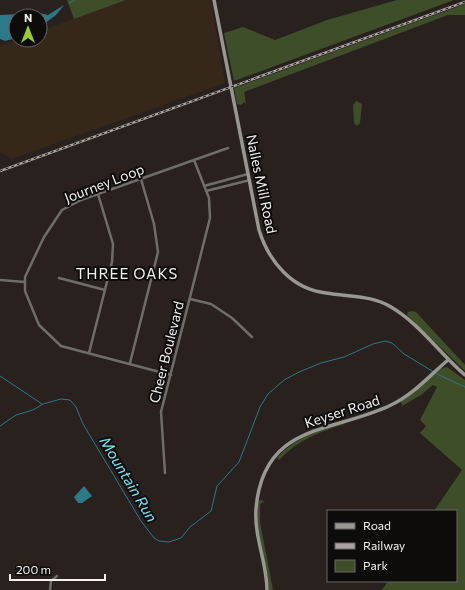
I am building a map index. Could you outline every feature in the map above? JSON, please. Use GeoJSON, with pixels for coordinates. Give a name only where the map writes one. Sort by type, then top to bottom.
{"type":"FeatureCollection","features":[{"type":"Feature","properties":{"kind":"street","name":"Nalles Mill Road"},"geometry":{"type":"LineString","coordinates":[[214,0],[262,238],[272,259],[282,271],[299,284],[319,292],[362,296],[384,303],[405,317],[465,375]]}},
{"type":"Feature","properties":{"kind":"street","name":"Journey Loop"},"geometry":{"type":"LineString","coordinates":[[25,282],[25,277],[44,237],[62,210],[98,194],[228,148]]}},
{"type":"Feature","properties":{"kind":"street","name":"Cheer Boulevard"},"geometry":{"type":"LineString","coordinates":[[165,473],[161,412],[210,218],[210,204],[194,160]]}},
{"type":"Feature","properties":{"kind":"street"},"geometry":{"type":"LineString","coordinates":[[204,186],[248,174]]}},
{"type":"Feature","properties":{"kind":"street"},"geometry":{"type":"LineString","coordinates":[[130,364],[158,252],[154,224],[141,179]]}},
{"type":"Feature","properties":{"kind":"street"},"geometry":{"type":"LineString","coordinates":[[206,192],[250,180]]}},
{"type":"Feature","properties":{"kind":"street"},"geometry":{"type":"LineString","coordinates":[[89,353],[112,262],[113,244],[98,194]]}},
{"type":"Feature","properties":{"kind":"street"},"geometry":{"type":"LineString","coordinates":[[59,278],[105,290]]}},
{"type":"Feature","properties":{"kind":"street"},"geometry":{"type":"LineString","coordinates":[[0,280],[25,282],[25,291],[39,325],[61,346],[171,375]]}},
{"type":"Feature","properties":{"kind":"street"},"geometry":{"type":"LineString","coordinates":[[190,299],[211,304],[232,318],[252,337]]}},
{"type":"Feature","properties":{"kind":"street","name":"Keyser Road"},"geometry":{"type":"LineString","coordinates":[[267,590],[265,569],[257,529],[256,508],[262,482],[276,458],[290,443],[308,432],[392,405],[404,398],[448,360]]}},
{"type":"Feature","properties":{"kind":"street"},"geometry":{"type":"LineString","coordinates":[[50,590],[51,581],[56,576]]}},
{"type":"Feature","properties":{"kind":"shaded area"},"geometry":{"type":"Polygon","coordinates":[[[126,0],[211,0],[225,83],[12,159],[0,152],[0,46],[8,43],[8,48],[48,48],[48,28],[126,0]]]}},
{"type":"Feature","properties":{"kind":"green space"},"geometry":{"type":"Polygon","coordinates":[[[67,0],[126,0],[74,19],[67,0]]]}},
{"type":"Feature","properties":{"kind":"green space"},"geometry":{"type":"Polygon","coordinates":[[[397,0],[454,0],[234,81],[224,33],[243,27],[275,40],[327,20],[397,0]]]}},
{"type":"Feature","properties":{"kind":"green space"},"geometry":{"type":"Polygon","coordinates":[[[465,4],[465,15],[448,15],[244,92],[246,104],[244,102],[241,105],[237,104],[234,88],[465,4]]]}},
{"type":"Feature","properties":{"kind":"green space"},"geometry":{"type":"Polygon","coordinates":[[[356,101],[362,104],[360,123],[357,126],[354,123],[353,105],[356,101]]]}},
{"type":"Feature","properties":{"kind":"green space"},"geometry":{"type":"Polygon","coordinates":[[[408,312],[416,312],[465,365],[465,371],[407,315],[408,312]]]}},
{"type":"Feature","properties":{"kind":"green space"},"geometry":{"type":"Polygon","coordinates":[[[447,367],[465,380],[465,590],[382,590],[387,582],[457,582],[457,510],[435,510],[462,470],[420,433],[426,426],[420,420],[437,387],[433,385],[421,395],[402,406],[401,402],[442,368],[447,367]]]}},
{"type":"Feature","properties":{"kind":"green space"},"geometry":{"type":"Polygon","coordinates":[[[344,422],[345,424],[326,430],[301,442],[279,460],[277,458],[300,440],[344,422]]]}},
{"type":"Feature","properties":{"kind":"green space"},"geometry":{"type":"Polygon","coordinates":[[[259,500],[265,501],[260,504],[260,522],[273,590],[269,590],[259,534],[259,500]]]}},
{"type":"Feature","properties":{"kind":"water"},"geometry":{"type":"Polygon","coordinates":[[[64,5],[56,15],[48,21],[48,15],[64,5]]]}},
{"type":"Feature","properties":{"kind":"water"},"geometry":{"type":"Polygon","coordinates":[[[0,15],[8,15],[8,40],[5,41],[0,39],[0,15]]]}},
{"type":"Feature","properties":{"kind":"water"},"geometry":{"type":"Polygon","coordinates":[[[84,486],[92,496],[82,503],[78,503],[74,497],[84,486]]]}},
{"type":"Feature","properties":{"kind":"waterway"},"geometry":{"type":"LineString","coordinates":[[69,3],[75,0]]}},
{"type":"Feature","properties":{"kind":"waterway","name":"Mountain Run"},"geometry":{"type":"LineString","coordinates":[[0,426],[16,415],[33,410],[43,404],[61,399],[70,400],[76,407],[83,424],[141,521],[154,538],[159,541],[169,542],[181,538],[190,527],[211,511],[217,486],[239,462],[260,407],[268,394],[284,380],[299,372],[321,363],[344,357],[373,344],[385,341],[392,343],[404,354],[437,374],[465,387]]}},
{"type":"Feature","properties":{"kind":"waterway"},"geometry":{"type":"LineString","coordinates":[[0,376],[42,404]]}},
{"type":"Feature","properties":{"kind":"railway"},"geometry":{"type":"LineString","coordinates":[[0,171],[465,2]]}},
{"type":"Feature","properties":{"kind":"district","name":"THREE OAKS"},"geometry":{"type":"Point","coordinates":[127,273]}}]}
